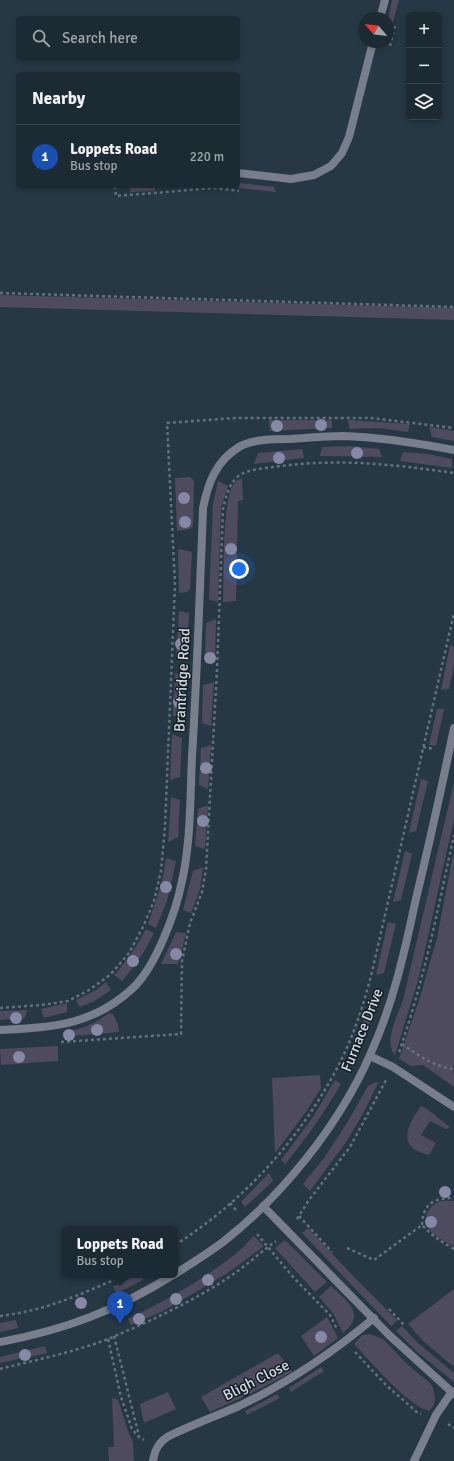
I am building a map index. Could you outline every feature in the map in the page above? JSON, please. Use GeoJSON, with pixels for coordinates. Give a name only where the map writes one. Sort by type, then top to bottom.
{"type":"FeatureCollection","features":[{"type":"Feature","properties":{"kind":"street"},"geometry":{"type":"LineString","coordinates":[[382,12],[385,0]]}},
{"type":"Feature","properties":{"kind":"street"},"geometry":{"type":"LineString","coordinates":[[240,173],[292,179],[314,175],[331,166],[342,153],[349,137],[371,48]]}},
{"type":"Feature","properties":{"kind":"street","name":"Brantridge Road"},"geometry":{"type":"LineString","coordinates":[[0,1030],[47,1028],[71,1023],[95,1014],[115,1003],[134,987],[143,977],[150,966],[169,924],[179,895],[187,852],[203,508],[206,489],[213,473],[226,457],[240,446],[271,440],[341,436],[384,438],[454,450]]}},
{"type":"Feature","properties":{"kind":"street","name":"Furnace Drive"},"geometry":{"type":"LineString","coordinates":[[178,1271],[223,1241],[263,1206],[293,1175],[321,1139],[347,1099],[370,1056],[389,1008],[402,962],[454,728]]}},
{"type":"Feature","properties":{"kind":"street"},"geometry":{"type":"LineString","coordinates":[[370,1056],[394,1068],[454,1107]]}},
{"type":"Feature","properties":{"kind":"street"},"geometry":{"type":"LineString","coordinates":[[263,1206],[400,1346],[453,1394],[436,1415],[414,1461]]}},
{"type":"Feature","properties":{"kind":"street","name":"Furnace Drive"},"geometry":{"type":"LineString","coordinates":[[0,1342],[24,1338],[68,1326],[102,1313],[143,1293],[167,1278]]}},
{"type":"Feature","properties":{"kind":"street","name":"Bligh Close"},"geometry":{"type":"LineString","coordinates":[[157,1447],[161,1441],[169,1436],[239,1406],[310,1367],[346,1342],[374,1318]]}},
{"type":"Feature","properties":{"kind":"street"},"geometry":{"type":"LineString","coordinates":[[153,1461],[157,1447]]}},
{"type":"Feature","properties":{"kind":"path"},"geometry":{"type":"LineString","coordinates":[[388,53],[396,23]]}},
{"type":"Feature","properties":{"kind":"path"},"geometry":{"type":"LineString","coordinates":[[115,188],[116,196],[214,188],[245,192]]}},
{"type":"Feature","properties":{"kind":"path"},"geometry":{"type":"LineString","coordinates":[[0,293],[454,307]]}},
{"type":"Feature","properties":{"kind":"path"},"geometry":{"type":"LineString","coordinates":[[55,1042],[181,1034],[182,961],[190,923],[202,892],[206,869],[217,670],[223,509],[227,493],[232,482],[240,475],[251,471],[322,462],[366,462],[402,465],[454,473]]}},
{"type":"Feature","properties":{"kind":"path"},"geometry":{"type":"LineString","coordinates":[[178,1243],[192,1234],[230,1203],[276,1159],[296,1134],[322,1094],[342,1056],[362,1008],[372,972],[454,613]]}},
{"type":"Feature","properties":{"kind":"path"},"geometry":{"type":"LineString","coordinates":[[402,1044],[425,1059],[438,1065],[454,1069]]}},
{"type":"Feature","properties":{"kind":"path"},"geometry":{"type":"LineString","coordinates":[[347,1248],[374,1260],[422,1225],[425,1210],[430,1203],[438,1199],[454,1198]]}},
{"type":"Feature","properties":{"kind":"path"},"geometry":{"type":"LineString","coordinates":[[230,1203],[294,1277],[330,1314],[346,1342],[386,1385],[418,1413],[436,1415],[454,1428]]}},
{"type":"Feature","properties":{"kind":"path"},"geometry":{"type":"LineString","coordinates":[[299,1216],[335,1255]]}},
{"type":"Feature","properties":{"kind":"path"},"geometry":{"type":"LineString","coordinates":[[422,1225],[436,1238],[454,1249]]}},
{"type":"Feature","properties":{"kind":"path"},"geometry":{"type":"LineString","coordinates":[[0,1316],[21,1314],[65,1301],[118,1278]]}},
{"type":"Feature","properties":{"kind":"path"},"geometry":{"type":"LineString","coordinates":[[384,1305],[409,1330]]}},
{"type":"Feature","properties":{"kind":"path"},"geometry":{"type":"LineString","coordinates":[[114,1336],[139,1437]]}},
{"type":"Feature","properties":{"kind":"path"},"geometry":{"type":"LineString","coordinates":[[108,1339],[121,1397],[132,1429],[139,1437],[157,1447]]}},
{"type":"Feature","properties":{"kind":"shaded area"},"geometry":{"type":"Polygon","coordinates":[[[392,0],[399,0],[394,18],[394,12],[389,12],[392,0]]]}},
{"type":"Feature","properties":{"kind":"shaded area"},"geometry":{"type":"Polygon","coordinates":[[[240,183],[274,187],[276,192],[239,188],[240,183]]]}},
{"type":"Feature","properties":{"kind":"shaded area"},"geometry":{"type":"Polygon","coordinates":[[[131,188],[155,188],[155,191],[130,192],[131,188]]]}},
{"type":"Feature","properties":{"kind":"shaded area"},"geometry":{"type":"Polygon","coordinates":[[[0,295],[454,308],[454,320],[0,307],[0,295]]]}},
{"type":"Feature","properties":{"kind":"shaded area"},"geometry":{"type":"Polygon","coordinates":[[[269,420],[332,420],[332,428],[270,431],[269,420]]]}},
{"type":"Feature","properties":{"kind":"shaded area"},"geometry":{"type":"Polygon","coordinates":[[[348,420],[410,424],[408,432],[380,428],[350,429],[348,420]]]}},
{"type":"Feature","properties":{"kind":"shaded area"},"geometry":{"type":"Polygon","coordinates":[[[429,427],[454,431],[454,441],[432,437],[429,427]]]}},
{"type":"Feature","properties":{"kind":"shaded area"},"geometry":{"type":"Polygon","coordinates":[[[351,446],[379,449],[382,457],[320,456],[322,447],[351,446]]]}},
{"type":"Feature","properties":{"kind":"shaded area"},"geometry":{"type":"Polygon","coordinates":[[[302,449],[304,458],[254,464],[258,453],[302,449]]]}},
{"type":"Feature","properties":{"kind":"shaded area"},"geometry":{"type":"Polygon","coordinates":[[[403,452],[428,454],[452,459],[452,468],[400,461],[403,452]]]}},
{"type":"Feature","properties":{"kind":"shaded area"},"geometry":{"type":"Polygon","coordinates":[[[190,477],[194,481],[193,526],[190,529],[177,531],[175,478],[190,477]]]}},
{"type":"Feature","properties":{"kind":"shaded area"},"geometry":{"type":"Polygon","coordinates":[[[242,478],[243,500],[238,501],[236,601],[223,602],[224,541],[227,507],[229,494],[233,485],[242,478]]]}},
{"type":"Feature","properties":{"kind":"shaded area"},"geometry":{"type":"Polygon","coordinates":[[[218,481],[228,486],[221,508],[218,602],[209,600],[213,504],[218,481]]]}},
{"type":"Feature","properties":{"kind":"shaded area"},"geometry":{"type":"Polygon","coordinates":[[[178,549],[192,553],[190,589],[187,592],[179,593],[178,549]]]}},
{"type":"Feature","properties":{"kind":"shaded area"},"geometry":{"type":"Polygon","coordinates":[[[179,611],[189,613],[187,653],[176,658],[179,611]]]}},
{"type":"Feature","properties":{"kind":"shaded area"},"geometry":{"type":"Polygon","coordinates":[[[216,619],[215,663],[205,659],[206,623],[216,619]]]}},
{"type":"Feature","properties":{"kind":"shaded area"},"geometry":{"type":"Polygon","coordinates":[[[450,645],[454,647],[454,664],[449,689],[441,690],[450,645]]]}},
{"type":"Feature","properties":{"kind":"shaded area"},"geometry":{"type":"Polygon","coordinates":[[[175,673],[185,675],[183,711],[173,717],[175,673]]]}},
{"type":"Feature","properties":{"kind":"shaded area"},"geometry":{"type":"Polygon","coordinates":[[[214,682],[211,726],[202,723],[203,685],[214,682]]]}},
{"type":"Feature","properties":{"kind":"shaded area"},"geometry":{"type":"Polygon","coordinates":[[[437,709],[444,709],[436,746],[429,745],[437,709]]]}},
{"type":"Feature","properties":{"kind":"shaded area"},"geometry":{"type":"Polygon","coordinates":[[[172,734],[182,738],[180,777],[170,780],[172,734]]]}},
{"type":"Feature","properties":{"kind":"shaded area"},"geometry":{"type":"Polygon","coordinates":[[[211,745],[208,789],[199,785],[201,748],[211,745]]]}},
{"type":"Feature","properties":{"kind":"shaded area"},"geometry":{"type":"Polygon","coordinates":[[[421,779],[428,781],[416,831],[409,833],[421,779]]]}},
{"type":"Feature","properties":{"kind":"shaded area"},"geometry":{"type":"Polygon","coordinates":[[[454,782],[454,819],[419,977],[395,1055],[390,1043],[391,1036],[403,1000],[454,782]]]}},
{"type":"Feature","properties":{"kind":"shaded area"},"geometry":{"type":"Polygon","coordinates":[[[171,797],[180,800],[178,837],[168,842],[171,797]]]}},
{"type":"Feature","properties":{"kind":"shaded area"},"geometry":{"type":"Polygon","coordinates":[[[208,805],[205,849],[195,846],[198,809],[208,805]]]}},
{"type":"Feature","properties":{"kind":"shaded area"},"geometry":{"type":"Polygon","coordinates":[[[454,849],[454,1087],[423,1065],[411,1066],[399,1059],[420,997],[437,938],[454,849]]]}},
{"type":"Feature","properties":{"kind":"shaded area"},"geometry":{"type":"Polygon","coordinates":[[[405,851],[412,854],[401,900],[393,902],[405,851]]]}},
{"type":"Feature","properties":{"kind":"shaded area"},"geometry":{"type":"Polygon","coordinates":[[[166,858],[176,861],[167,901],[156,928],[148,924],[161,884],[166,858]]]}},
{"type":"Feature","properties":{"kind":"shaded area"},"geometry":{"type":"Polygon","coordinates":[[[203,867],[200,889],[191,913],[183,910],[193,871],[203,867]]]}},
{"type":"Feature","properties":{"kind":"shaded area"},"geometry":{"type":"Polygon","coordinates":[[[388,922],[396,924],[384,973],[376,975],[388,922]]]}},
{"type":"Feature","properties":{"kind":"shaded area"},"geometry":{"type":"Polygon","coordinates":[[[146,929],[154,933],[140,958],[122,981],[114,975],[132,953],[146,929]]]}},
{"type":"Feature","properties":{"kind":"shaded area"},"geometry":{"type":"Polygon","coordinates":[[[176,932],[186,933],[178,964],[161,964],[176,932]]]}},
{"type":"Feature","properties":{"kind":"shaded area"},"geometry":{"type":"Polygon","coordinates":[[[106,982],[111,990],[93,1002],[80,1007],[76,1000],[96,990],[106,982]]]}},
{"type":"Feature","properties":{"kind":"shaded area"},"geometry":{"type":"Polygon","coordinates":[[[370,997],[376,998],[369,1024],[358,1049],[351,1048],[363,1022],[370,997]]]}},
{"type":"Feature","properties":{"kind":"shaded area"},"geometry":{"type":"Polygon","coordinates":[[[67,1003],[67,1012],[44,1018],[41,1009],[67,1003]]]}},
{"type":"Feature","properties":{"kind":"shaded area"},"geometry":{"type":"Polygon","coordinates":[[[27,1010],[25,1018],[0,1020],[0,1011],[27,1010]]]}},
{"type":"Feature","properties":{"kind":"shaded area"},"geometry":{"type":"Polygon","coordinates":[[[109,1013],[113,1014],[118,1025],[119,1032],[63,1037],[63,1032],[87,1026],[98,1021],[109,1013]]]}},
{"type":"Feature","properties":{"kind":"shaded area"},"geometry":{"type":"Polygon","coordinates":[[[58,1046],[58,1061],[1,1065],[0,1049],[58,1046]]]}},
{"type":"Feature","properties":{"kind":"shaded area"},"geometry":{"type":"Polygon","coordinates":[[[320,1075],[321,1088],[306,1112],[275,1153],[272,1078],[320,1075]]]}},
{"type":"Feature","properties":{"kind":"shaded area"},"geometry":{"type":"Polygon","coordinates":[[[335,1080],[341,1084],[314,1126],[285,1164],[281,1160],[313,1117],[335,1080]]]}},
{"type":"Feature","properties":{"kind":"shaded area"},"geometry":{"type":"Polygon","coordinates":[[[376,1082],[378,1083],[364,1112],[346,1142],[310,1191],[303,1184],[324,1158],[347,1123],[368,1086],[376,1082]]]}},
{"type":"Feature","properties":{"kind":"shaded area"},"geometry":{"type":"Polygon","coordinates":[[[421,1106],[450,1127],[446,1129],[430,1121],[421,1135],[436,1143],[429,1155],[414,1149],[408,1139],[411,1122],[421,1106]]]}},
{"type":"Feature","properties":{"kind":"shaded area"},"geometry":{"type":"Polygon","coordinates":[[[269,1173],[273,1181],[245,1207],[241,1202],[269,1173]]]}},
{"type":"Feature","properties":{"kind":"shaded area"},"geometry":{"type":"Polygon","coordinates":[[[454,1201],[454,1246],[433,1234],[426,1224],[426,1217],[432,1206],[438,1202],[454,1201]]]}},
{"type":"Feature","properties":{"kind":"shaded area"},"geometry":{"type":"Polygon","coordinates":[[[308,1228],[397,1320],[394,1324],[391,1326],[302,1233],[308,1228]]]}},
{"type":"Feature","properties":{"kind":"shaded area"},"geometry":{"type":"Polygon","coordinates":[[[254,1236],[264,1246],[229,1272],[165,1310],[131,1325],[128,1319],[167,1299],[205,1276],[236,1254],[254,1236]]]}},
{"type":"Feature","properties":{"kind":"shaded area"},"geometry":{"type":"Polygon","coordinates":[[[285,1240],[327,1282],[315,1292],[275,1248],[285,1240]]]}},
{"type":"Feature","properties":{"kind":"shaded area"},"geometry":{"type":"Polygon","coordinates":[[[131,1278],[143,1278],[143,1280],[117,1293],[113,1287],[131,1278]]]}},
{"type":"Feature","properties":{"kind":"shaded area"},"geometry":{"type":"Polygon","coordinates":[[[331,1286],[348,1303],[354,1314],[354,1319],[350,1326],[343,1333],[333,1313],[319,1297],[331,1286]]]}},
{"type":"Feature","properties":{"kind":"shaded area"},"geometry":{"type":"Polygon","coordinates":[[[454,1289],[454,1367],[423,1341],[408,1324],[454,1289]]]}},
{"type":"Feature","properties":{"kind":"shaded area"},"geometry":{"type":"Polygon","coordinates":[[[327,1317],[338,1338],[314,1356],[301,1336],[327,1317]]]}},
{"type":"Feature","properties":{"kind":"shaded area"},"geometry":{"type":"Polygon","coordinates":[[[16,1320],[18,1328],[0,1332],[0,1323],[16,1320]]]}},
{"type":"Feature","properties":{"kind":"shaded area"},"geometry":{"type":"Polygon","coordinates":[[[402,1326],[418,1343],[454,1373],[454,1382],[416,1351],[396,1331],[402,1326]]]}},
{"type":"Feature","properties":{"kind":"shaded area"},"geometry":{"type":"Polygon","coordinates":[[[370,1334],[383,1339],[407,1364],[430,1383],[433,1387],[435,1399],[434,1405],[429,1411],[420,1407],[400,1392],[354,1344],[362,1335],[370,1334]]]}},
{"type":"Feature","properties":{"kind":"shaded area"},"geometry":{"type":"Polygon","coordinates":[[[45,1346],[47,1353],[0,1363],[0,1357],[45,1346]]]}},
{"type":"Feature","properties":{"kind":"shaded area"},"geometry":{"type":"Polygon","coordinates":[[[278,1353],[292,1372],[254,1392],[210,1412],[201,1397],[278,1353]]]}},
{"type":"Feature","properties":{"kind":"shaded area"},"geometry":{"type":"Polygon","coordinates":[[[321,1367],[324,1371],[291,1392],[289,1388],[321,1367]]]}},
{"type":"Feature","properties":{"kind":"shaded area"},"geometry":{"type":"Polygon","coordinates":[[[168,1392],[176,1409],[144,1423],[140,1404],[168,1392]]]}},
{"type":"Feature","properties":{"kind":"shaded area"},"geometry":{"type":"Polygon","coordinates":[[[277,1394],[280,1398],[247,1415],[245,1411],[277,1394]]]}},
{"type":"Feature","properties":{"kind":"shaded area"},"geometry":{"type":"Polygon","coordinates":[[[112,1398],[118,1400],[133,1442],[134,1461],[109,1461],[108,1447],[114,1447],[112,1398]]]}},
{"type":"Feature","properties":{"kind":"place","name":"Loppets Road"},"geometry":{"type":"Point","coordinates":[120,1324]}}]}
